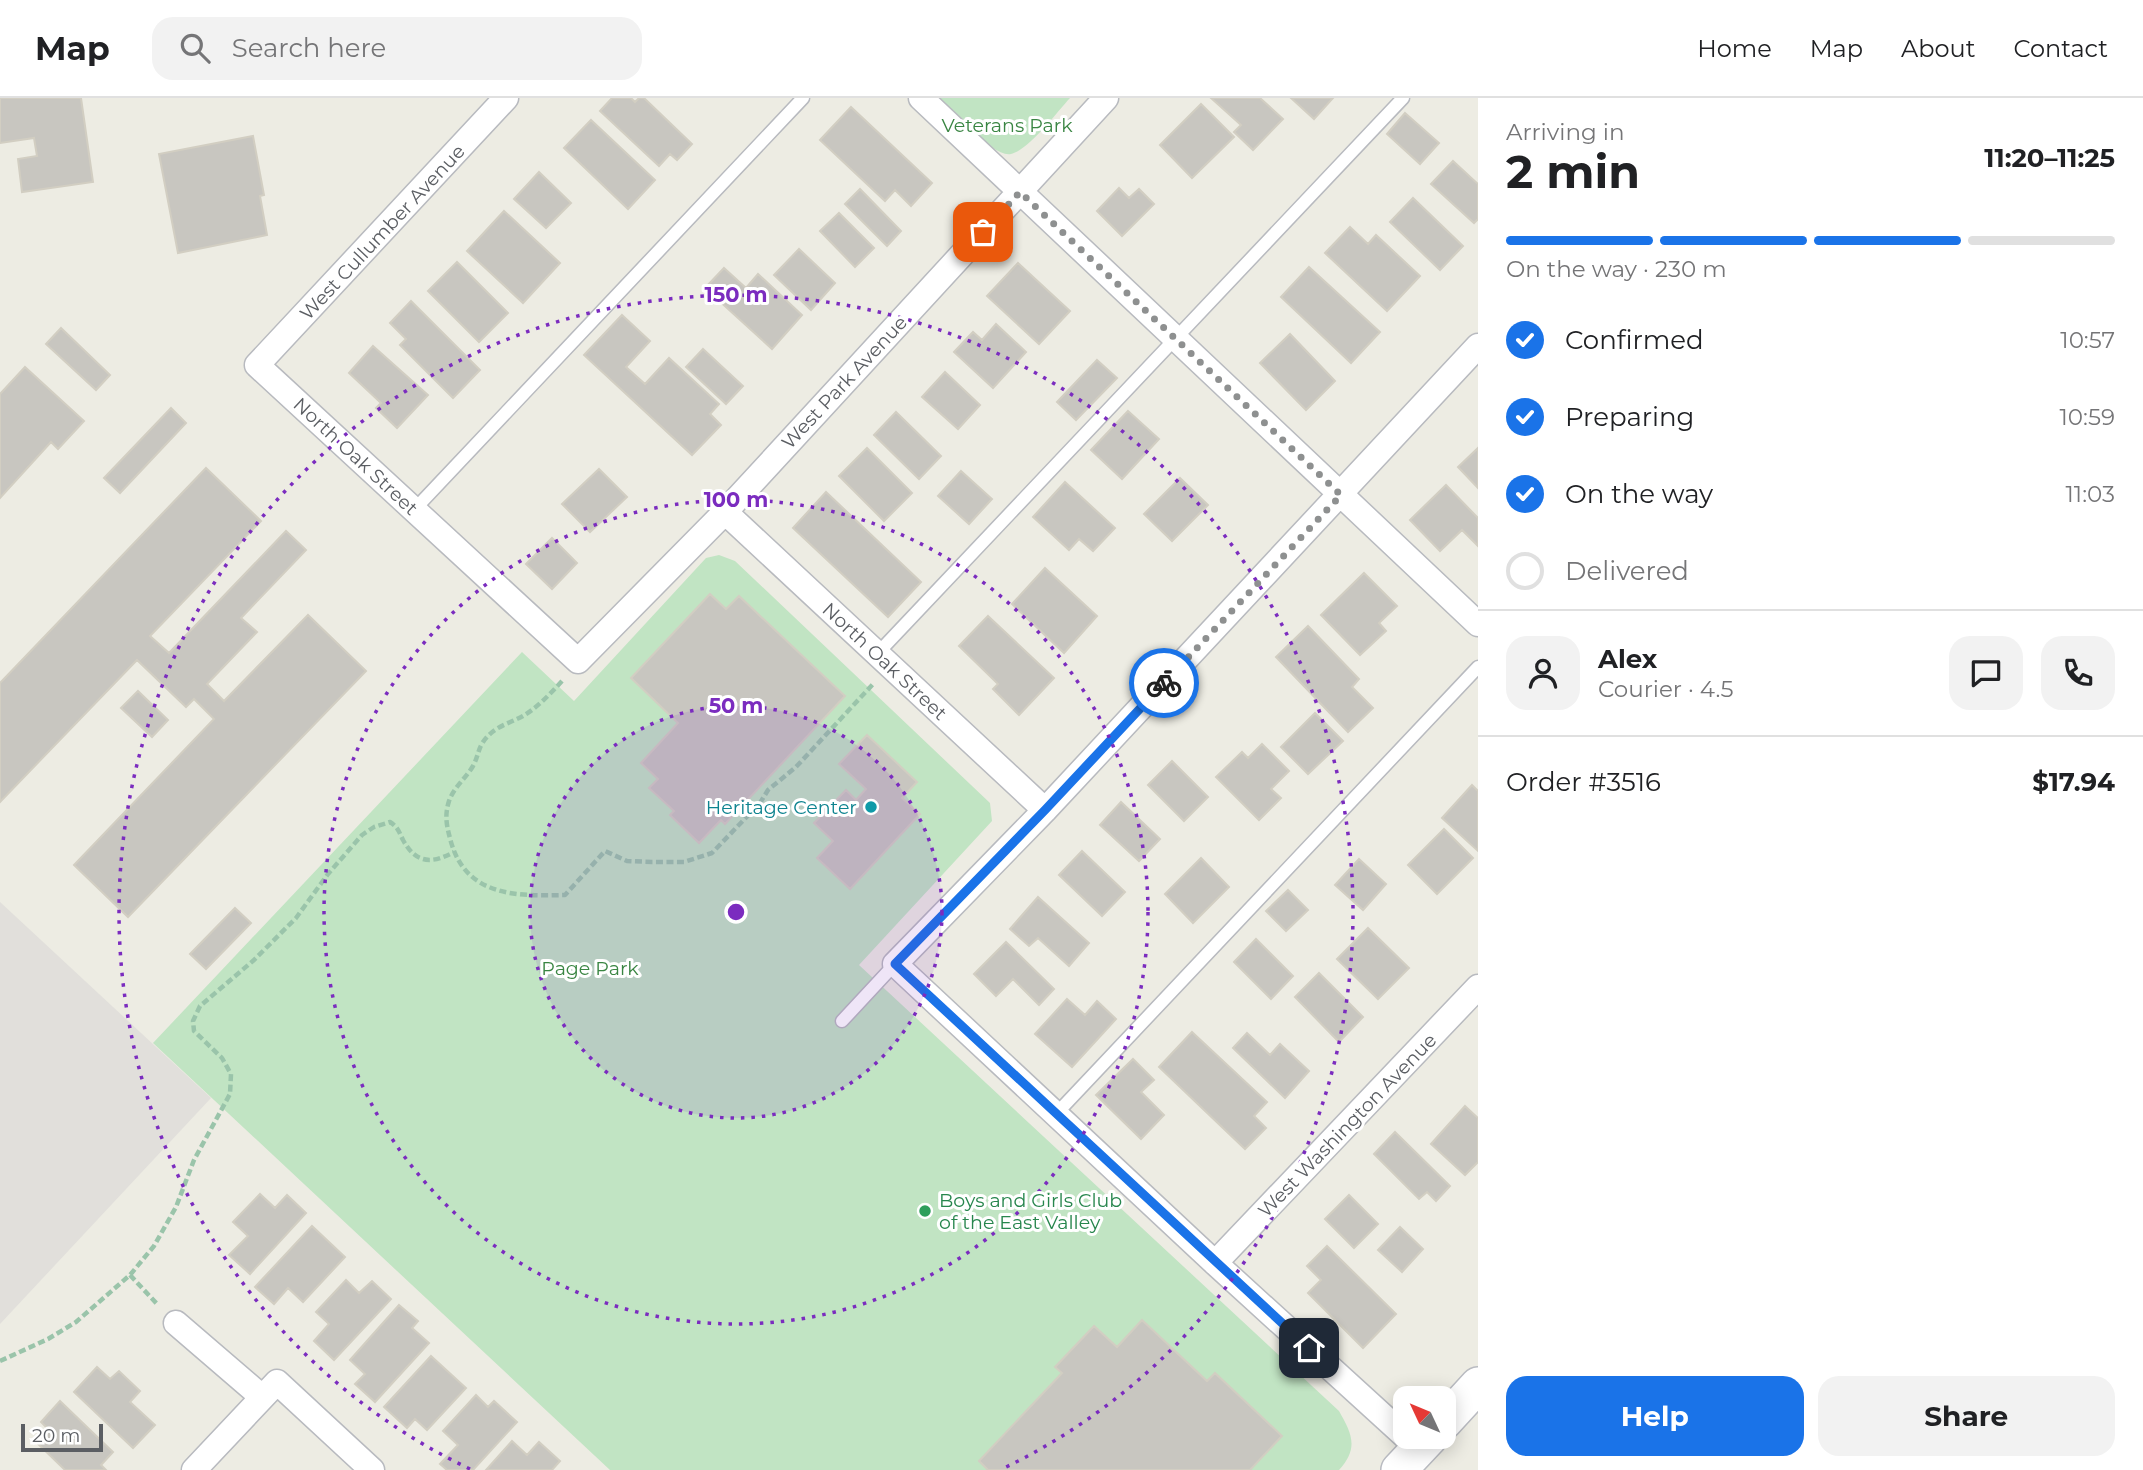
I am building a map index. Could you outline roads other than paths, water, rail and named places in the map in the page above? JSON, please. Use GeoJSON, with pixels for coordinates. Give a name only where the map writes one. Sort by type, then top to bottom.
{"type":"FeatureCollection","features":[{"type":"Feature","properties":{"kind":"main road"},"geometry":{"type":"LineString","coordinates":[[1456,1409],[1478,1385]]}},
{"type":"Feature","properties":{"kind":"street","name":"West Cullumber Avenue"},"geometry":{"type":"LineString","coordinates":[[257,365],[506,98]]}},
{"type":"Feature","properties":{"kind":"street"},"geometry":{"type":"LineString","coordinates":[[921,98],[1478,624]]}},
{"type":"Feature","properties":{"kind":"street","name":"West Park Avenue"},"geometry":{"type":"LineString","coordinates":[[578,661],[725,512],[1106,98]]}},
{"type":"Feature","properties":{"kind":"street"},"geometry":{"type":"LineString","coordinates":[[1393,1428],[895,964],[1045,810],[1478,346]]}},
{"type":"Feature","properties":{"kind":"street","name":"North Oak Street"},"geometry":{"type":"LineString","coordinates":[[257,365],[578,661]]}},
{"type":"Feature","properties":{"kind":"street","name":"North Oak Street"},"geometry":{"type":"LineString","coordinates":[[725,512],[1045,810]]}},
{"type":"Feature","properties":{"kind":"street","name":"West Washington Avenue"},"geometry":{"type":"LineString","coordinates":[[1215,1263],[1478,987]]}},
{"type":"Feature","properties":{"kind":"street"},"geometry":{"type":"LineString","coordinates":[[176,1323],[270,1390],[372,1470]]}},
{"type":"Feature","properties":{"kind":"street"},"geometry":{"type":"LineString","coordinates":[[194,1470],[270,1390]]}},
{"type":"Feature","properties":{"kind":"lane"},"geometry":{"type":"LineString","coordinates":[[414,510],[803,98]]}},
{"type":"Feature","properties":{"kind":"lane"},"geometry":{"type":"LineString","coordinates":[[883,660],[1175,338],[1403,98]]}},
{"type":"Feature","properties":{"kind":"lane"},"geometry":{"type":"LineString","coordinates":[[1056,1113],[1478,667]]}},
{"type":"Feature","properties":{"kind":"lane"},"geometry":{"type":"LineString","coordinates":[[842,1021],[895,964]]}},
{"type":"Feature","properties":{"kind":"place","name":"Heritage Center"},"geometry":{"type":"Point","coordinates":[871,807]}},
{"type":"Feature","properties":{"kind":"place","name":"Boys and Girls Club of the East Valley"},"geometry":{"type":"Point","coordinates":[925,1211]}},
{"type":"Feature","properties":{"kind":"park label","name":"Veterans Park"},"geometry":{"type":"Point","coordinates":[1007,125]}},
{"type":"Feature","properties":{"kind":"park label","name":"Page Park"},"geometry":{"type":"Point","coordinates":[590,968]}}]}
